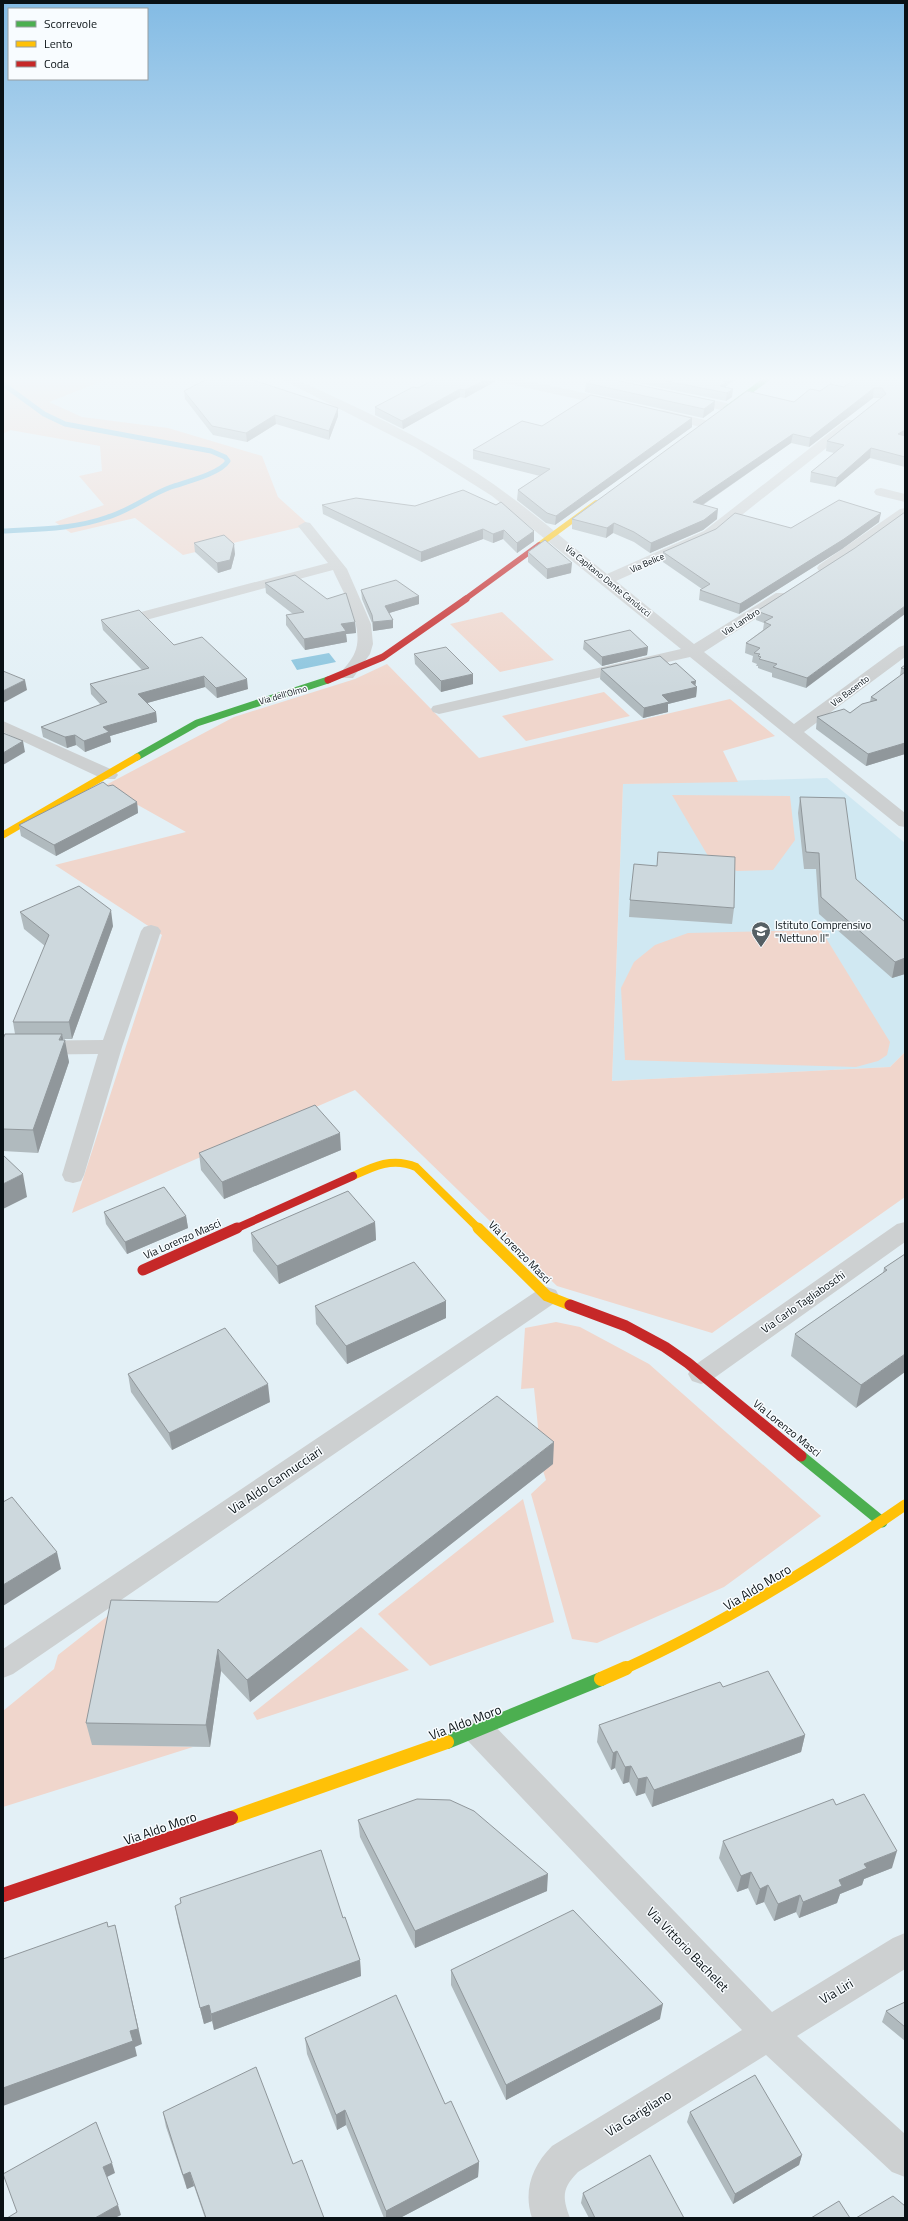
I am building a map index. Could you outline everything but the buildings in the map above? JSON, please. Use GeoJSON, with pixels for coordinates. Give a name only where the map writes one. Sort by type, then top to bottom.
{"type":"FeatureCollection","features":[{"type":"Feature","properties":{"kind":"street","name":"Via Capitano Dante Canducci"},"geometry":{"type":"LineString","coordinates":[[481,482],[503,497],[551,535],[795,731],[905,822]]}},
{"type":"Feature","properties":{"kind":"street","name":"Via Belice"},"geometry":{"type":"LineString","coordinates":[[607,580],[709,534],[776,482]]}},
{"type":"Feature","properties":{"kind":"street"},"geometry":{"type":"LineString","coordinates":[[881,492],[905,498]]}},
{"type":"Feature","properties":{"kind":"street","name":"Via dell'Olmo"},"geometry":{"type":"LineString","coordinates":[[3,835],[197,723],[228,711],[347,675],[399,648],[601,499]]}},
{"type":"Feature","properties":{"kind":"street"},"geometry":{"type":"LineString","coordinates":[[815,574],[905,512]]}},
{"type":"Feature","properties":{"kind":"street"},"geometry":{"type":"LineString","coordinates":[[305,526],[337,564],[364,630],[365,644],[362,654],[347,675]]}},
{"type":"Feature","properties":{"kind":"street"},"geometry":{"type":"LineString","coordinates":[[146,615],[337,564]]}},
{"type":"Feature","properties":{"kind":"street","name":"Via Lambro"},"geometry":{"type":"LineString","coordinates":[[439,709],[695,651],[795,587]]}},
{"type":"Feature","properties":{"kind":"street","name":"Via Basento"},"geometry":{"type":"LineString","coordinates":[[795,731],[905,650]]}},
{"type":"Feature","properties":{"kind":"street"},"geometry":{"type":"LineString","coordinates":[[3,726],[109,775]]}},
{"type":"Feature","properties":{"kind":"street"},"geometry":{"type":"LineString","coordinates":[[73,1175],[111,1047],[151,931]]}},
{"type":"Feature","properties":{"kind":"street"},"geometry":{"type":"LineString","coordinates":[[3,1048],[111,1047]]}},
{"type":"Feature","properties":{"kind":"street","name":"Via Lorenzo Masci"},"geometry":{"type":"LineString","coordinates":[[142,1270],[374,1166],[382,1163],[401,1161],[410,1163],[421,1171],[547,1296],[640,1333],[666,1347],[882,1522]]}},
{"type":"Feature","properties":{"kind":"street","name":"Via Carlo Tagliaboschi"},"geometry":{"type":"LineString","coordinates":[[701,1374],[905,1230]]}},
{"type":"Feature","properties":{"kind":"street","name":"Via Aldo Cannucciari"},"geometry":{"type":"LineString","coordinates":[[3,1665],[547,1296]]}},
{"type":"Feature","properties":{"kind":"street","name":"Via Aldo Moro"},"geometry":{"type":"LineString","coordinates":[[3,1895],[391,1764],[479,1731],[590,1686],[705,1631],[782,1588],[882,1522],[905,1505]]}},
{"type":"Feature","properties":{"kind":"street","name":"Via Vittorio Bachelet"},"geometry":{"type":"LineString","coordinates":[[479,1731],[768,2033],[905,2159]]}},
{"type":"Feature","properties":{"kind":"street","name":"Via Liri"},"geometry":{"type":"LineString","coordinates":[[768,2033],[905,1950]]}},
{"type":"Feature","properties":{"kind":"street","name":"Via Garigliano"},"geometry":{"type":"LineString","coordinates":[[551,2218],[545,2197],[546,2186],[550,2176],[565,2159],[768,2033]]}},
{"type":"Feature","properties":{"kind":"shaded area"},"geometry":{"type":"Polygon","coordinates":[[[84,482],[272,482],[278,497],[309,525],[183,555],[135,518],[71,533],[55,522],[104,505],[84,482]]]}},
{"type":"Feature","properties":{"kind":"shaded area"},"geometry":{"type":"Polygon","coordinates":[[[502,612],[554,660],[500,672],[450,624],[502,612]]]}},
{"type":"Feature","properties":{"kind":"shaded area"},"geometry":{"type":"Polygon","coordinates":[[[387,664],[479,758],[730,699],[775,736],[723,751],[738,782],[623,784],[612,1081],[890,1067],[905,1052],[905,1197],[712,1333],[557,1286],[355,1090],[72,1213],[162,935],[55,865],[186,832],[104,786],[234,717],[355,679],[387,664]]]}},
{"type":"Feature","properties":{"kind":"shaded area"},"geometry":{"type":"Polygon","coordinates":[[[604,692],[630,716],[526,741],[502,716],[604,692]]]}},
{"type":"Feature","properties":{"kind":"shaded area","name":"Istituto Comprensivo \"Nettuno II\""},"geometry":{"type":"Polygon","coordinates":[[[827,778],[905,843],[905,1052],[890,1067],[612,1081],[623,784],[827,778]]]}},
{"type":"Feature","properties":{"kind":"shaded area"},"geometry":{"type":"Polygon","coordinates":[[[672,795],[790,796],[795,840],[773,870],[737,871],[711,861],[672,795]]]}},
{"type":"Feature","properties":{"kind":"shaded area"},"geometry":{"type":"Polygon","coordinates":[[[821,930],[890,1042],[887,1055],[878,1061],[856,1067],[625,1060],[621,988],[634,962],[655,945],[688,933],[821,930]]]}},
{"type":"Feature","properties":{"kind":"shaded area"},"geometry":{"type":"Polygon","coordinates":[[[556,1322],[580,1327],[649,1364],[821,1516],[724,1587],[597,1643],[572,1639],[531,1494],[546,1480],[534,1442],[538,1427],[534,1388],[521,1389],[525,1328],[556,1322]]]}},
{"type":"Feature","properties":{"kind":"shaded area"},"geometry":{"type":"Polygon","coordinates":[[[523,1499],[554,1622],[430,1666],[378,1614],[523,1499]]]}},
{"type":"Feature","properties":{"kind":"shaded area"},"geometry":{"type":"Polygon","coordinates":[[[128,1600],[139,1602],[92,1744],[193,1747],[3,1807],[3,1711],[54,1669],[58,1655],[128,1600]]]}},
{"type":"Feature","properties":{"kind":"shaded area"},"geometry":{"type":"Polygon","coordinates":[[[361,1627],[409,1670],[257,1720],[253,1713],[361,1627]]]}},
{"type":"Feature","properties":{"kind":"water"},"geometry":{"type":"Polygon","coordinates":[[[329,653],[336,662],[297,670],[291,660],[329,653]]]}},
{"type":"Feature","properties":{"kind":"waterway"},"geometry":{"type":"LineString","coordinates":[[3,531],[56,528],[95,521],[116,514],[163,490],[188,482]]}},
{"type":"Feature","properties":{"kind":"traffic: fast"},"geometry":{"type":"LineString","coordinates":[[137,757],[197,723],[328,680]]}},
{"type":"Feature","properties":{"kind":"traffic: fast"},"geometry":{"type":"LineString","coordinates":[[801,1456],[882,1522]]}},
{"type":"Feature","properties":{"kind":"traffic: fast"},"geometry":{"type":"LineString","coordinates":[[447,1742],[601,1679]]}},
{"type":"Feature","properties":{"kind":"traffic: slow"},"geometry":{"type":"LineString","coordinates":[[539,545],[596,503]]}},
{"type":"Feature","properties":{"kind":"traffic: slow"},"geometry":{"type":"LineString","coordinates":[[3,835],[137,757]]}},
{"type":"Feature","properties":{"kind":"traffic: slow"},"geometry":{"type":"LineString","coordinates":[[353,1176],[384,1163],[400,1162],[416,1167],[547,1296],[570,1305]]}},
{"type":"Feature","properties":{"kind":"traffic: slow"},"geometry":{"type":"LineString","coordinates":[[601,1679],[681,1642],[758,1600],[832,1554],[905,1505]]}},
{"type":"Feature","properties":{"kind":"traffic: slow"},"geometry":{"type":"LineString","coordinates":[[231,1818],[447,1742]]}},
{"type":"Feature","properties":{"kind":"traffic: jam"},"geometry":{"type":"LineString","coordinates":[[328,680],[383,657],[407,642],[539,545]]}},
{"type":"Feature","properties":{"kind":"traffic: jam"},"geometry":{"type":"LineString","coordinates":[[143,1270],[353,1176]]}},
{"type":"Feature","properties":{"kind":"traffic: jam"},"geometry":{"type":"LineString","coordinates":[[570,1305],[626,1326],[665,1347],[688,1363],[801,1456]]}},
{"type":"Feature","properties":{"kind":"traffic: jam"},"geometry":{"type":"LineString","coordinates":[[3,1895],[231,1818]]}},
{"type":"Feature","properties":{"kind":"place","name":"Istituto Comprensivo \"Nettuno II\""},"geometry":{"type":"Point","coordinates":[761,948]}}]}
